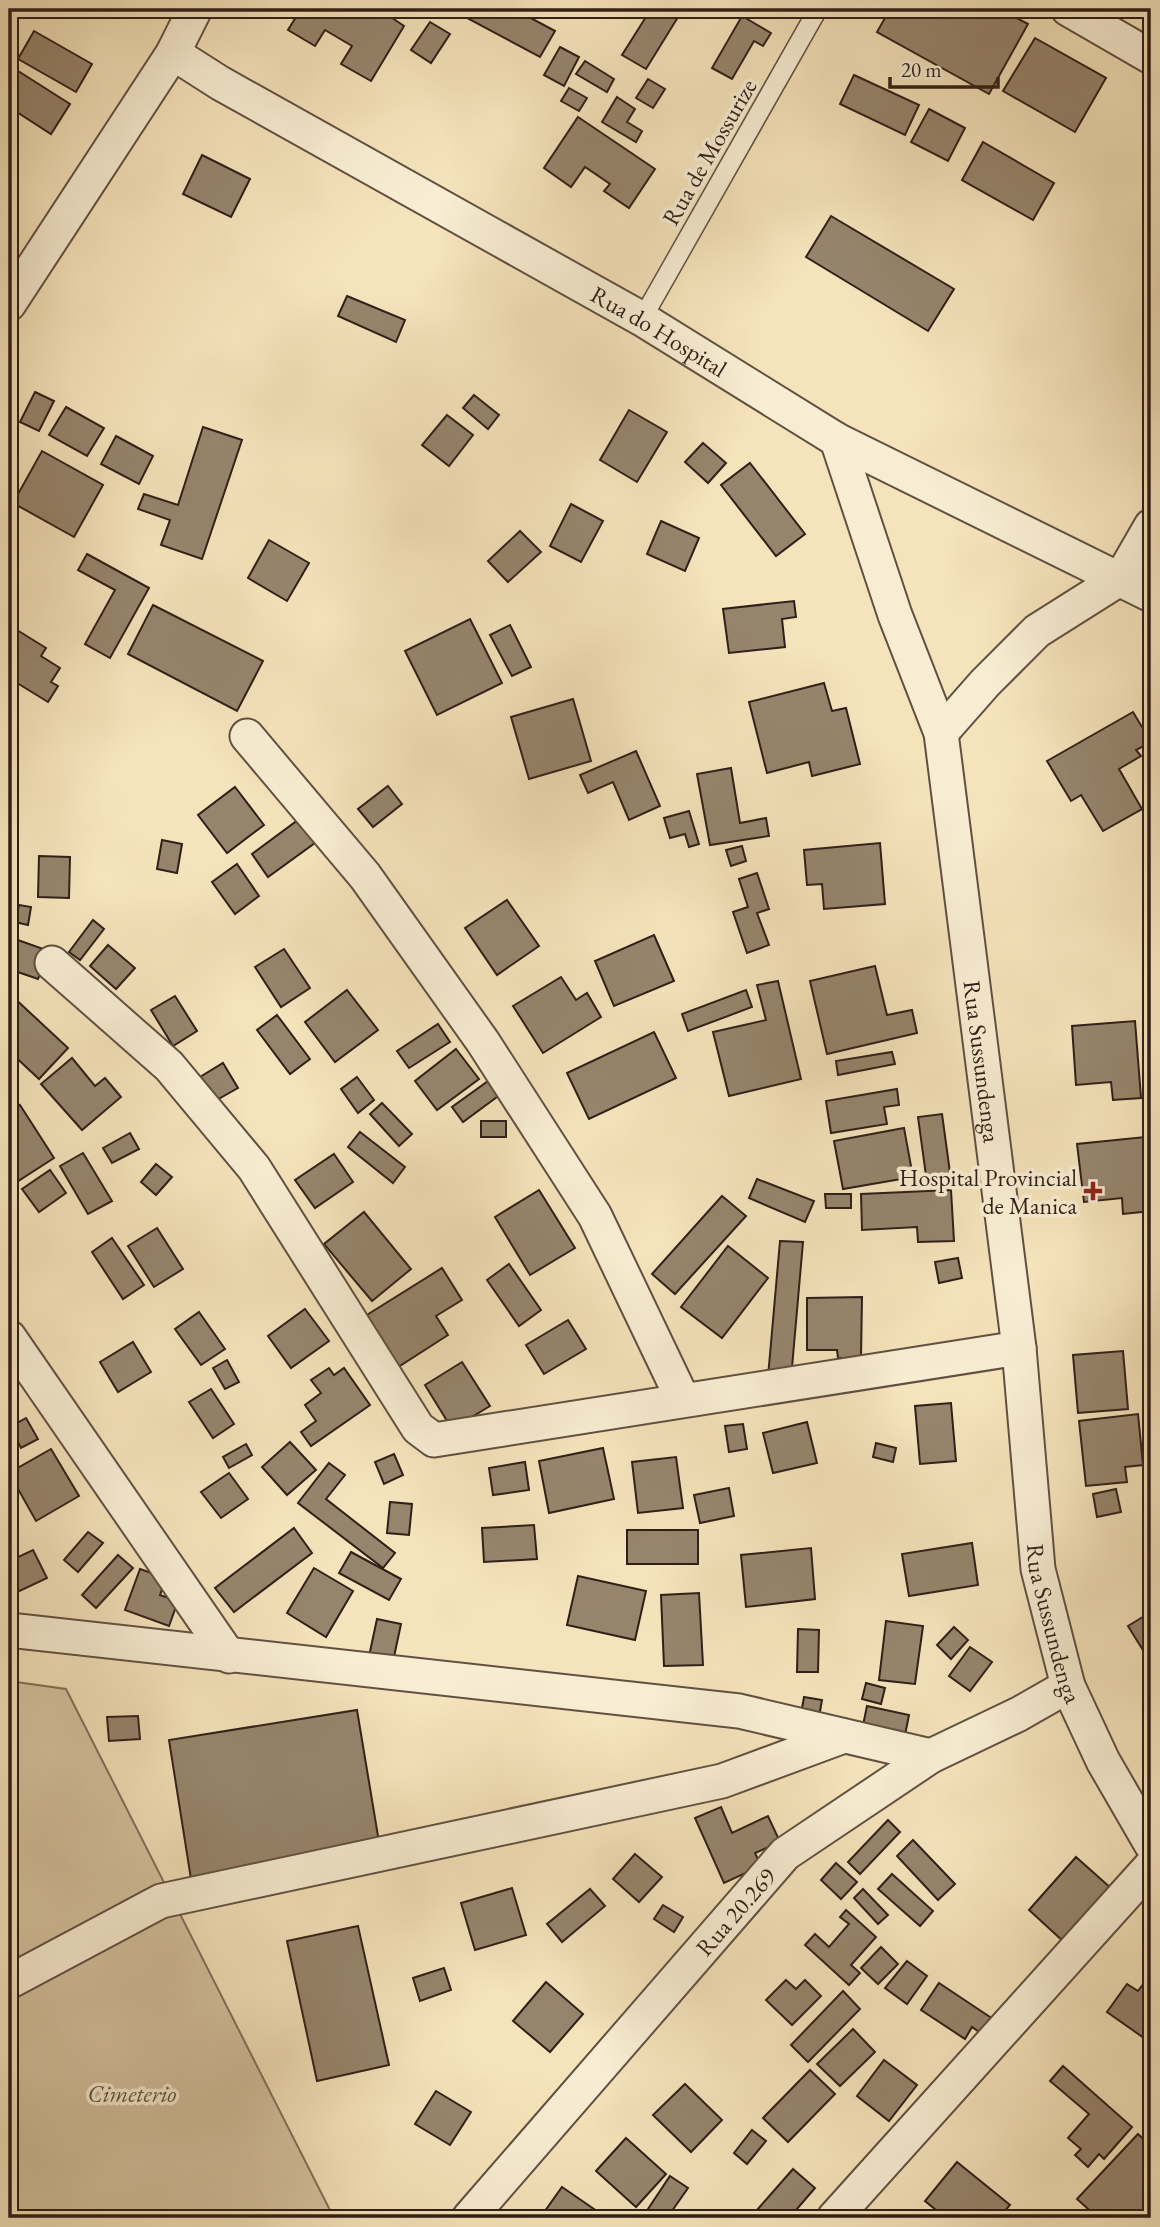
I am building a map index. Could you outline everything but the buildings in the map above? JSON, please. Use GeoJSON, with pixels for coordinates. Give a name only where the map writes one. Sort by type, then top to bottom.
{"type":"FeatureCollection","features":[{"type":"Feature","properties":{"kind":"street"},"geometry":{"type":"LineString","coordinates":[[9,304],[173,53],[195,9]]}},
{"type":"Feature","properties":{"kind":"street"},"geometry":{"type":"LineString","coordinates":[[1068,9],[1151,57]]}},
{"type":"Feature","properties":{"kind":"street","name":"Rua do Hospital"},"geometry":{"type":"LineString","coordinates":[[173,53],[220,83],[642,319],[837,440],[1151,595]]}},
{"type":"Feature","properties":{"kind":"street","name":"Rua Sussundenga"},"geometry":{"type":"LineString","coordinates":[[837,440],[895,615],[941,733],[1019,1348],[1038,1569],[1068,1686],[1103,1761],[1151,1844]]}},
{"type":"Feature","properties":{"kind":"street"},"geometry":{"type":"LineString","coordinates":[[941,733],[985,682],[1037,631],[1121,578],[1151,526]]}},
{"type":"Feature","properties":{"kind":"street"},"geometry":{"type":"LineString","coordinates":[[247,736],[365,876],[483,1042],[595,1216],[683,1400]]}},
{"type":"Feature","properties":{"kind":"street"},"geometry":{"type":"LineString","coordinates":[[52,963],[169,1066],[254,1168],[418,1428],[434,1440],[1019,1348]]}},
{"type":"Feature","properties":{"kind":"street"},"geometry":{"type":"LineString","coordinates":[[9,1337],[229,1656]]}},
{"type":"Feature","properties":{"kind":"street"},"geometry":{"type":"LineString","coordinates":[[9,1630],[739,1711],[931,1756]]}},
{"type":"Feature","properties":{"kind":"street","name":"Rua 20.269"},"geometry":{"type":"LineString","coordinates":[[469,2218],[785,1854],[931,1756],[1019,1714],[1068,1686]]}},
{"type":"Feature","properties":{"kind":"street"},"geometry":{"type":"LineString","coordinates":[[9,1982],[161,1901],[722,1781],[844,1735]]}},
{"type":"Feature","properties":{"kind":"street"},"geometry":{"type":"LineString","coordinates":[[834,2218],[1151,1866]]}},
{"type":"Feature","properties":{"kind":"lane","name":"Rua de Mossurize"},"geometry":{"type":"LineString","coordinates":[[642,319],[818,9]]}},
{"type":"Feature","properties":{"kind":"green space","name":"Cimeterio"},"geometry":{"type":"Polygon","coordinates":[[[9,1681],[66,1689],[334,2218],[9,2218],[9,1681]]]}},
{"type":"Feature","properties":{"kind":"place","name":"Hospital Provincial de Manica"},"geometry":{"type":"Point","coordinates":[1093,1191]}}]}
